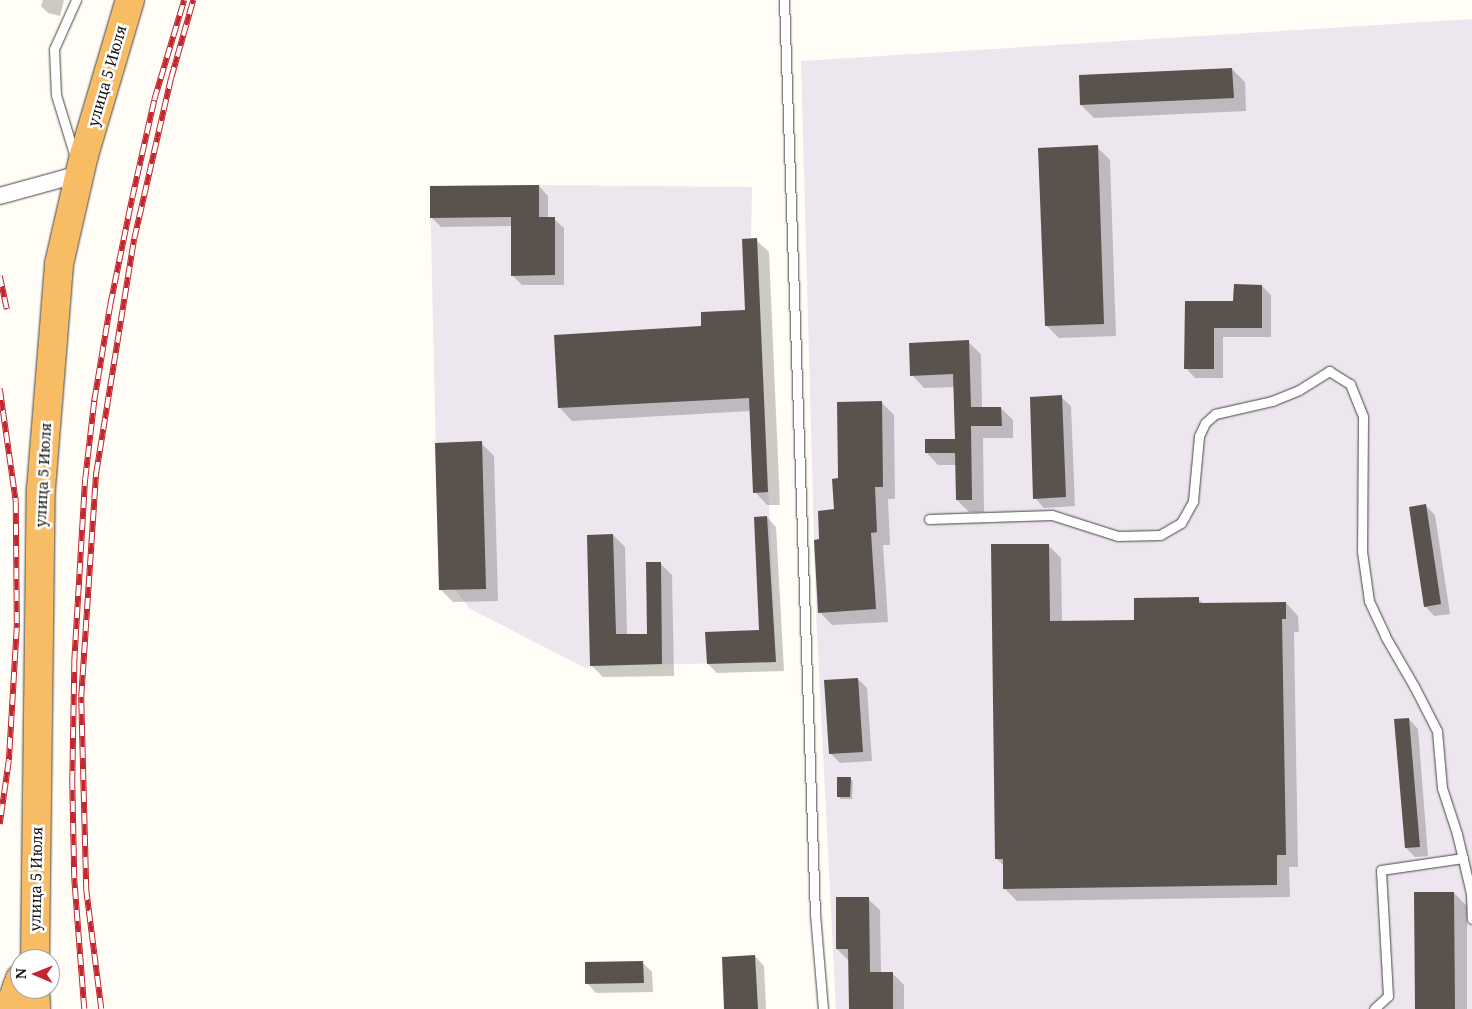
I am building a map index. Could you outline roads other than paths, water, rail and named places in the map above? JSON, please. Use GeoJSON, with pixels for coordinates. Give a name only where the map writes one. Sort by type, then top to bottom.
{"type":"FeatureCollection","features":[{"type":"Feature","properties":{"kind":"highway","name":"улица 5 Июля"},"geometry":{"type":"LineString","coordinates":[[35,949],[40,489],[59,264],[80,174],[130,0]]}},
{"type":"Feature","properties":{"kind":"highway"},"geometry":{"type":"LineString","coordinates":[[29,949],[36,926]]}},
{"type":"Feature","properties":{"kind":"street"},"geometry":{"type":"LineString","coordinates":[[0,196],[80,174]]}},
{"type":"Feature","properties":{"kind":"lane"},"geometry":{"type":"LineString","coordinates":[[76,0],[54,49],[56,95],[80,174]]}},
{"type":"Feature","properties":{"kind":"lane"},"geometry":{"type":"LineString","coordinates":[[784,0],[815,914],[823,1009]]}},
{"type":"Feature","properties":{"kind":"lane"},"geometry":{"type":"LineString","coordinates":[[929,519],[1052,515],[1118,536],[1160,535],[1181,522],[1193,500],[1199,436],[1205,423],[1215,414],[1272,401],[1298,390],[1329,371],[1350,384],[1363,417],[1362,551],[1369,601],[1385,636],[1437,731],[1442,788],[1463,858],[1471,893],[1472,919]]}},
{"type":"Feature","properties":{"kind":"lane"},"geometry":{"type":"LineString","coordinates":[[1374,1009],[1388,996],[1381,870],[1463,858]]}},
{"type":"Feature","properties":{"kind":"railway"},"geometry":{"type":"LineString","coordinates":[[84,1009],[74,878],[72,782],[74,662],[85,479],[94,401],[110,305],[132,198],[154,100],[184,0]]}},
{"type":"Feature","properties":{"kind":"railway"},"geometry":{"type":"LineString","coordinates":[[101,1009],[86,890],[81,697],[96,473],[134,239],[171,78],[193,0]]}},
{"type":"Feature","properties":{"kind":"railway"},"geometry":{"type":"LineString","coordinates":[[0,276],[7,309]]}},
{"type":"Feature","properties":{"kind":"railway"},"geometry":{"type":"LineString","coordinates":[[0,389],[16,502],[17,628],[9,761],[0,824]]}}]}
